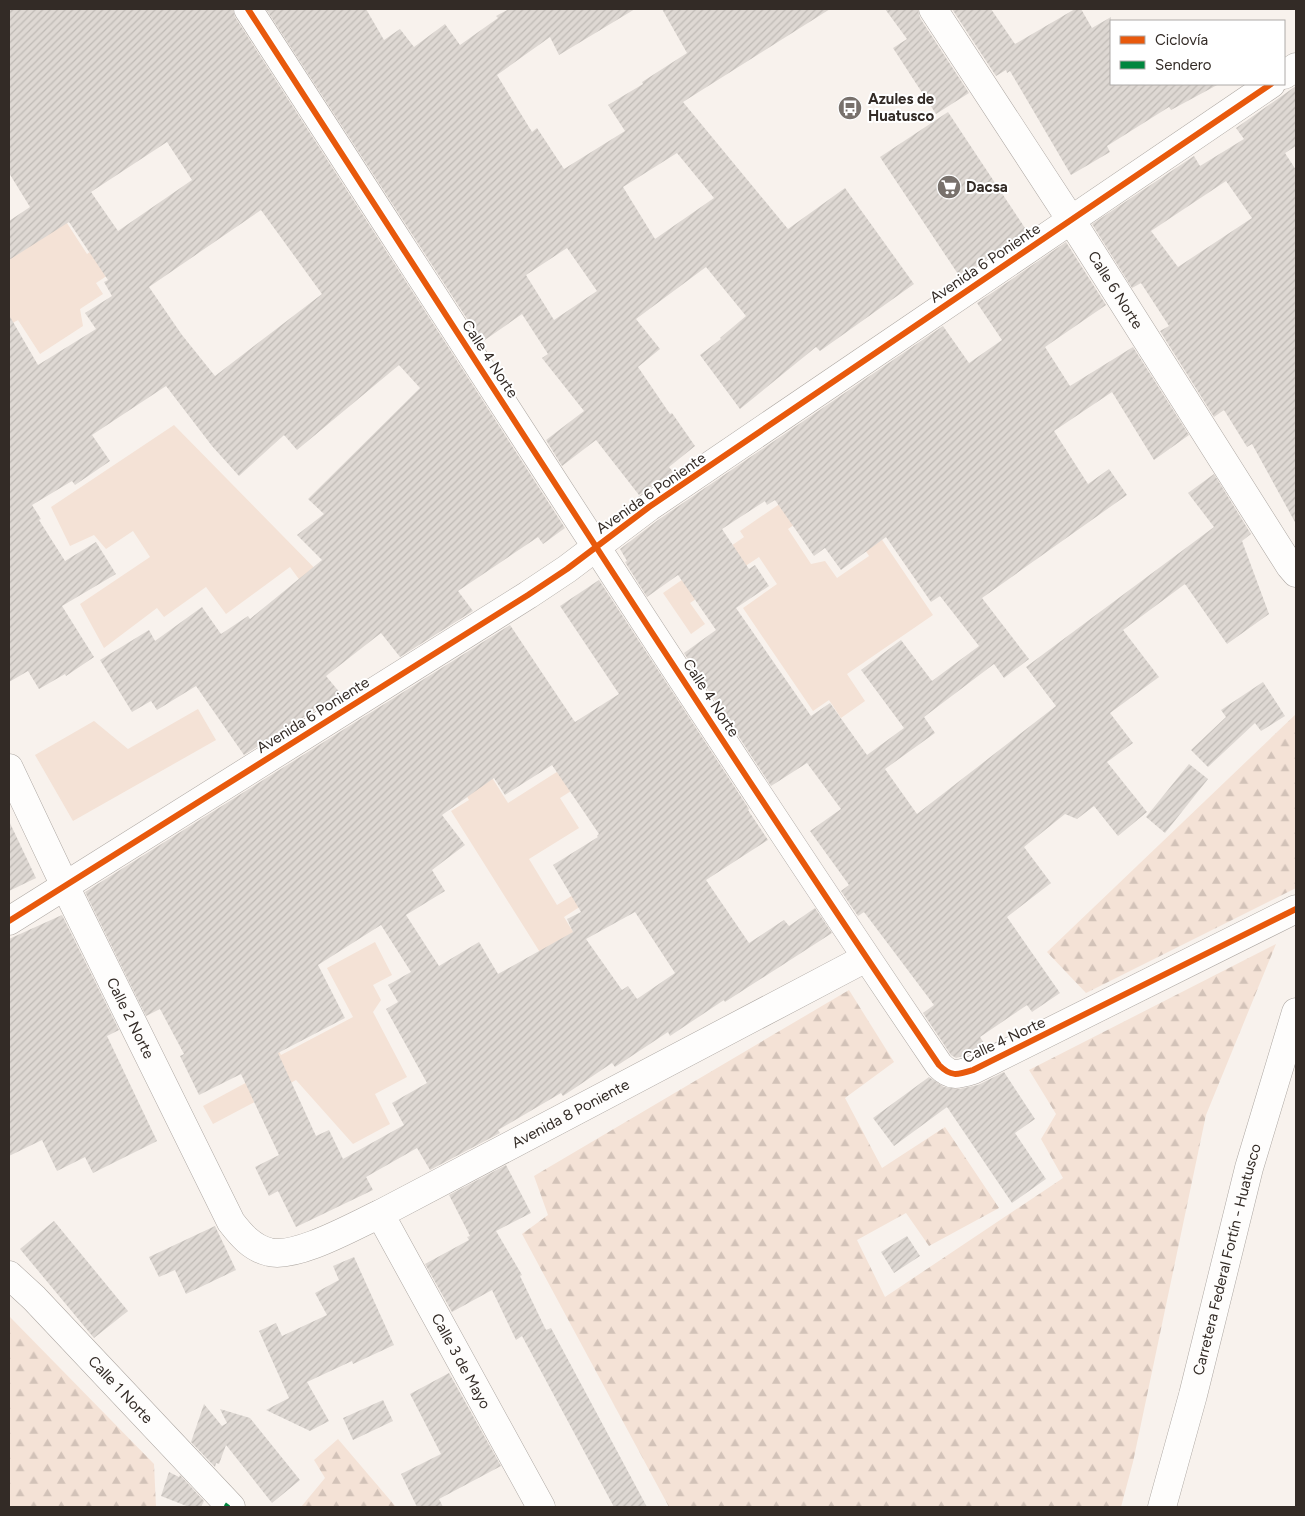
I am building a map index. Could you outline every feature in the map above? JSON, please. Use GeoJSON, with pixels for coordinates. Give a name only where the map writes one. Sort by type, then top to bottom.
{"type":"FeatureCollection","features":[{"type":"Feature","properties":{"kind":"street","name":"Calle 4 Norte"},"geometry":{"type":"LineString","coordinates":[[248,9],[866,958],[939,1065],[946,1072],[954,1074],[972,1070],[1296,909]]}},
{"type":"Feature","properties":{"kind":"street","name":"Calle 6 Norte"},"geometry":{"type":"LineString","coordinates":[[933,9],[1071,220],[1296,573]]}},
{"type":"Feature","properties":{"kind":"street"},"geometry":{"type":"LineString","coordinates":[[1285,74],[1296,67]]}},
{"type":"Feature","properties":{"kind":"street","name":"Avenida 6 Poniente"},"geometry":{"type":"LineString","coordinates":[[9,921],[519,600],[597,547],[649,507],[1270,85]]}},
{"type":"Feature","properties":{"kind":"street","name":"Calle 2 Norte"},"geometry":{"type":"LineString","coordinates":[[9,768],[65,886],[231,1222],[246,1241],[270,1253]]}},
{"type":"Feature","properties":{"kind":"street","name":"Avenida 8 Poniente"},"geometry":{"type":"LineString","coordinates":[[270,1253],[291,1252],[318,1243],[380,1214],[866,958]]}},
{"type":"Feature","properties":{"kind":"street","name":"Carretera Federal Fortín - Huatusco"},"geometry":{"type":"LineString","coordinates":[[1162,1507],[1194,1396],[1249,1168],[1296,1012]]}},
{"type":"Feature","properties":{"kind":"street","name":"Calle 3 de Mayo"},"geometry":{"type":"LineString","coordinates":[[380,1214],[541,1507]]}},
{"type":"Feature","properties":{"kind":"street","name":"Calle 1 Norte"},"geometry":{"type":"LineString","coordinates":[[9,1275],[34,1298],[231,1507]]}},
{"type":"Feature","properties":{"kind":"green space"},"geometry":{"type":"Polygon","coordinates":[[[65,220],[87,254],[113,237],[128,262],[96,283],[103,294],[80,309],[83,326],[40,354],[18,320],[9,325],[9,256],[65,220]]]}},
{"type":"Feature","properties":{"kind":"green space"},"geometry":{"type":"Polygon","coordinates":[[[174,425],[334,588],[315,601],[290,567],[226,614],[206,587],[164,617],[157,608],[104,648],[80,604],[150,557],[133,531],[106,549],[94,535],[70,546],[51,507],[174,425]]]}},
{"type":"Feature","properties":{"kind":"green space"},"geometry":{"type":"Polygon","coordinates":[[[822,475],[836,496],[788,529],[811,564],[825,561],[837,578],[869,556],[854,533],[870,522],[933,615],[847,674],[865,701],[841,718],[829,700],[813,711],[743,608],[777,584],[759,557],[690,603],[705,624],[691,634],[663,593],[744,537],[740,531],[822,475]]]}},
{"type":"Feature","properties":{"kind":"green space"},"geometry":{"type":"Polygon","coordinates":[[[198,709],[216,740],[73,821],[35,755],[94,721],[128,749],[198,709]]]}},
{"type":"Feature","properties":{"kind":"green space"},"geometry":{"type":"Polygon","coordinates":[[[1296,714],[1296,888],[1086,993],[1047,952],[1296,714]]]}},
{"type":"Feature","properties":{"kind":"green space"},"geometry":{"type":"Polygon","coordinates":[[[481,760],[508,803],[574,761],[587,781],[560,798],[579,828],[529,859],[557,905],[596,881],[603,892],[564,917],[586,953],[553,973],[451,811],[469,800],[455,777],[481,760]]]}},
{"type":"Feature","properties":{"kind":"green space"},"geometry":{"type":"Polygon","coordinates":[[[375,942],[392,975],[373,985],[381,1000],[373,1012],[407,1077],[375,1094],[390,1124],[353,1144],[296,1080],[213,1124],[203,1106],[264,1073],[260,1016],[281,1055],[353,1017],[327,968],[375,942]]]}},
{"type":"Feature","properties":{"kind":"green space"},"geometry":{"type":"Polygon","coordinates":[[[1276,944],[1206,1115],[1133,1462],[1121,1507],[669,1507],[522,1234],[548,1215],[534,1176],[849,990],[894,1062],[845,1098],[882,1168],[945,1127],[999,1208],[929,1246],[906,1213],[857,1240],[885,1297],[1063,1178],[1041,1139],[1056,1114],[1029,1070],[1276,944]]]}},
{"type":"Feature","properties":{"kind":"green space"},"geometry":{"type":"Polygon","coordinates":[[[9,1316],[154,1464],[156,1507],[9,1507],[9,1316]]]}},
{"type":"Feature","properties":{"kind":"green space"},"geometry":{"type":"Polygon","coordinates":[[[338,1439],[396,1507],[301,1507],[325,1478],[314,1460],[338,1439]]]}},
{"type":"Feature","properties":{"kind":"building"},"geometry":{"type":"Polygon","coordinates":[[[9,9],[233,9],[235,17],[565,528],[543,544],[538,537],[458,591],[473,611],[400,657],[381,633],[326,676],[341,694],[244,755],[196,686],[157,710],[151,701],[132,712],[100,660],[149,630],[155,641],[202,607],[221,634],[248,616],[250,619],[322,560],[297,535],[324,514],[308,499],[420,388],[399,365],[297,450],[284,435],[239,476],[212,446],[166,386],[92,435],[110,461],[75,485],[72,481],[32,505],[41,519],[39,520],[65,561],[96,542],[116,574],[62,606],[94,657],[66,676],[65,674],[39,689],[28,671],[9,682],[9,315],[38,365],[96,329],[85,313],[112,296],[104,282],[108,280],[69,222],[9,260],[9,221],[30,207],[9,173],[9,9]],[[167,142],[91,192],[118,231],[192,180],[167,142]],[[261,210],[149,287],[182,335],[215,376],[322,294],[261,210]]]}},
{"type":"Feature","properties":{"kind":"building"},"geometry":{"type":"Polygon","coordinates":[[[266,9],[366,9],[384,40],[400,29],[414,47],[445,24],[460,45],[498,18],[496,16],[509,9],[635,9],[559,55],[550,37],[497,75],[532,132],[537,128],[564,169],[625,131],[608,105],[643,84],[642,82],[687,53],[662,9],[830,9],[683,102],[788,229],[845,188],[914,284],[820,351],[816,347],[740,409],[700,355],[746,316],[706,267],[636,319],[660,349],[638,367],[670,414],[672,413],[695,446],[669,467],[673,472],[639,495],[596,440],[562,466],[546,440],[584,411],[542,358],[548,354],[522,314],[482,342],[266,9]],[[677,153],[623,187],[655,239],[714,198],[677,153]],[[567,248],[526,275],[554,320],[597,291],[567,248]]]}},
{"type":"Feature","properties":{"kind":"building"},"geometry":{"type":"Polygon","coordinates":[[[885,9],[918,9],[920,18],[969,93],[936,114],[893,48],[907,39],[885,9]]]}},
{"type":"Feature","properties":{"kind":"building"},"geometry":{"type":"Polygon","coordinates":[[[952,9],[991,9],[1015,44],[1075,9],[1081,9],[1092,28],[1111,17],[1110,85],[1217,85],[1171,110],[1169,107],[1107,146],[1110,152],[1071,175],[1010,71],[1007,73],[1006,70],[996,76],[952,9]]]}},
{"type":"Feature","properties":{"kind":"building"},"geometry":{"type":"Polygon","coordinates":[[[1296,86],[1296,146],[1285,153],[1296,170],[1296,524],[1252,444],[1247,447],[1224,410],[1214,417],[1160,331],[1169,326],[1141,283],[1132,288],[1092,224],[1194,156],[1200,166],[1244,139],[1236,128],[1296,86]],[[1226,181],[1151,231],[1178,267],[1252,218],[1226,181]]]}},
{"type":"Feature","properties":{"kind":"building","name":"Dacsa"},"geometry":{"type":"Polygon","coordinates":[[[948,112],[1027,231],[960,277],[880,157],[948,112]]]}},
{"type":"Feature","properties":{"kind":"building"},"geometry":{"type":"Polygon","coordinates":[[[1066,242],[1106,305],[1045,347],[1070,386],[1133,347],[1189,435],[1154,460],[1112,392],[1054,431],[1088,484],[1109,469],[1127,495],[982,598],[1029,659],[1004,678],[994,664],[924,717],[935,733],[885,769],[917,814],[1056,706],[1026,667],[1214,527],[1188,493],[1214,474],[1251,534],[1242,541],[1269,614],[1227,644],[1185,584],[1123,630],[1159,677],[1110,713],[1133,743],[1107,762],[1147,812],[1118,836],[1094,806],[1077,819],[1065,814],[1024,847],[1051,883],[1007,917],[1060,993],[1032,1012],[1027,1005],[980,1037],[986,1046],[956,1058],[951,1055],[923,1013],[934,1005],[864,912],[858,916],[841,891],[849,885],[810,831],[841,809],[807,763],[771,786],[684,653],[716,630],[678,575],[647,597],[625,562],[627,561],[620,549],[658,520],[943,326],[969,363],[1002,340],[977,303],[1066,242]],[[775,500],[767,505],[765,501],[722,529],[749,569],[755,565],[769,586],[736,608],[811,716],[830,703],[867,755],[904,728],[861,670],[901,640],[932,681],[979,646],[940,596],[931,602],[886,537],[841,570],[825,548],[814,556],[775,500]]]}},
{"type":"Feature","properties":{"kind":"building"},"geometry":{"type":"Polygon","coordinates":[[[599,580],[768,840],[706,880],[749,943],[784,920],[789,926],[815,908],[832,933],[670,1036],[668,1032],[615,1067],[612,1063],[563,1096],[561,1093],[498,1130],[500,1133],[430,1170],[417,1148],[366,1177],[373,1190],[296,1227],[278,1191],[269,1196],[255,1167],[279,1155],[241,1074],[199,1095],[180,1056],[184,1054],[160,1009],[146,1016],[85,892],[510,625],[575,722],[619,694],[560,606],[599,580]],[[552,765],[505,795],[494,778],[442,815],[465,845],[432,870],[445,891],[406,915],[439,966],[479,942],[498,974],[573,932],[567,919],[581,912],[553,865],[598,837],[599,834],[552,765]],[[635,912],[586,939],[622,990],[628,986],[637,999],[675,973],[635,912]],[[381,925],[318,965],[345,1018],[278,1053],[316,1136],[329,1130],[343,1159],[404,1125],[392,1103],[427,1083],[386,1009],[398,1002],[388,985],[411,972],[381,925]]]}},
{"type":"Feature","properties":{"kind":"building"},"geometry":{"type":"Polygon","coordinates":[[[1263,682],[1285,716],[1261,731],[1255,723],[1208,767],[1191,750],[1226,717],[1221,710],[1263,682]]]}},
{"type":"Feature","properties":{"kind":"building"},"geometry":{"type":"Polygon","coordinates":[[[1189,764],[1208,779],[1165,833],[1146,817],[1189,764]]]}},
{"type":"Feature","properties":{"kind":"building"},"geometry":{"type":"Polygon","coordinates":[[[9,821],[36,878],[9,891],[9,821]]]}},
{"type":"Feature","properties":{"kind":"building"},"geometry":{"type":"Polygon","coordinates":[[[62,915],[119,1030],[107,1036],[157,1141],[93,1173],[85,1157],[57,1171],[42,1140],[9,1156],[9,939],[62,915]]]}},
{"type":"Feature","properties":{"kind":"building"},"geometry":{"type":"Polygon","coordinates":[[[1004,1072],[1035,1119],[1015,1133],[1046,1179],[1012,1203],[947,1107],[894,1146],[873,1118],[929,1077],[944,1087],[959,1089],[978,1085],[1004,1072]]]}},
{"type":"Feature","properties":{"kind":"building"},"geometry":{"type":"Polygon","coordinates":[[[506,1165],[531,1213],[496,1231],[522,1275],[520,1276],[546,1330],[551,1328],[647,1507],[614,1507],[522,1336],[516,1340],[492,1290],[452,1312],[425,1264],[469,1240],[467,1237],[470,1236],[449,1195],[506,1165]]]}},
{"type":"Feature","properties":{"kind":"building"},"geometry":{"type":"Polygon","coordinates":[[[54,1221],[128,1311],[94,1338],[20,1249],[54,1221]]]}},
{"type":"Feature","properties":{"kind":"building"},"geometry":{"type":"Polygon","coordinates":[[[215,1226],[236,1270],[186,1294],[175,1270],[159,1277],[149,1257],[215,1226]]]}},
{"type":"Feature","properties":{"kind":"building"},"geometry":{"type":"Polygon","coordinates":[[[907,1236],[920,1256],[894,1273],[881,1252],[907,1236]]]}},
{"type":"Feature","properties":{"kind":"building"},"geometry":{"type":"Polygon","coordinates":[[[354,1257],[394,1345],[353,1364],[352,1361],[307,1382],[329,1421],[310,1431],[266,1410],[289,1398],[259,1331],[276,1323],[282,1336],[327,1315],[315,1293],[339,1280],[333,1266],[354,1257]]]}},
{"type":"Feature","properties":{"kind":"building"},"geometry":{"type":"Polygon","coordinates":[[[449,1373],[501,1466],[439,1499],[443,1507],[417,1507],[401,1474],[441,1454],[410,1394],[449,1373]]]}},
{"type":"Feature","properties":{"kind":"building"},"geometry":{"type":"Polygon","coordinates":[[[383,1400],[393,1421],[353,1440],[343,1418],[383,1400]]]}},
{"type":"Feature","properties":{"kind":"building"},"geometry":{"type":"Polygon","coordinates":[[[204,1404],[222,1426],[227,1423],[220,1409],[250,1418],[300,1480],[272,1503],[226,1445],[219,1464],[216,1463],[215,1467],[191,1442],[204,1404]]]}},
{"type":"Feature","properties":{"kind":"building"},"geometry":{"type":"Polygon","coordinates":[[[169,1472],[179,1477],[180,1475],[204,1501],[201,1507],[189,1507],[161,1496],[169,1472]]]}},
{"type":"Feature","properties":{"kind":"cycle path"},"geometry":{"type":"LineString","coordinates":[[248,9],[677,671],[943,1069],[954,1074],[973,1070],[1296,909]]}},
{"type":"Feature","properties":{"kind":"cycle path"},"geometry":{"type":"LineString","coordinates":[[9,921],[528,595],[567,569],[649,507],[1270,85]]}},
{"type":"Feature","properties":{"kind":"place","name":"Azules de Huatusco"},"geometry":{"type":"Point","coordinates":[850,108]}},
{"type":"Feature","properties":{"kind":"place","name":"Dacsa"},"geometry":{"type":"Point","coordinates":[949,187]}}]}
